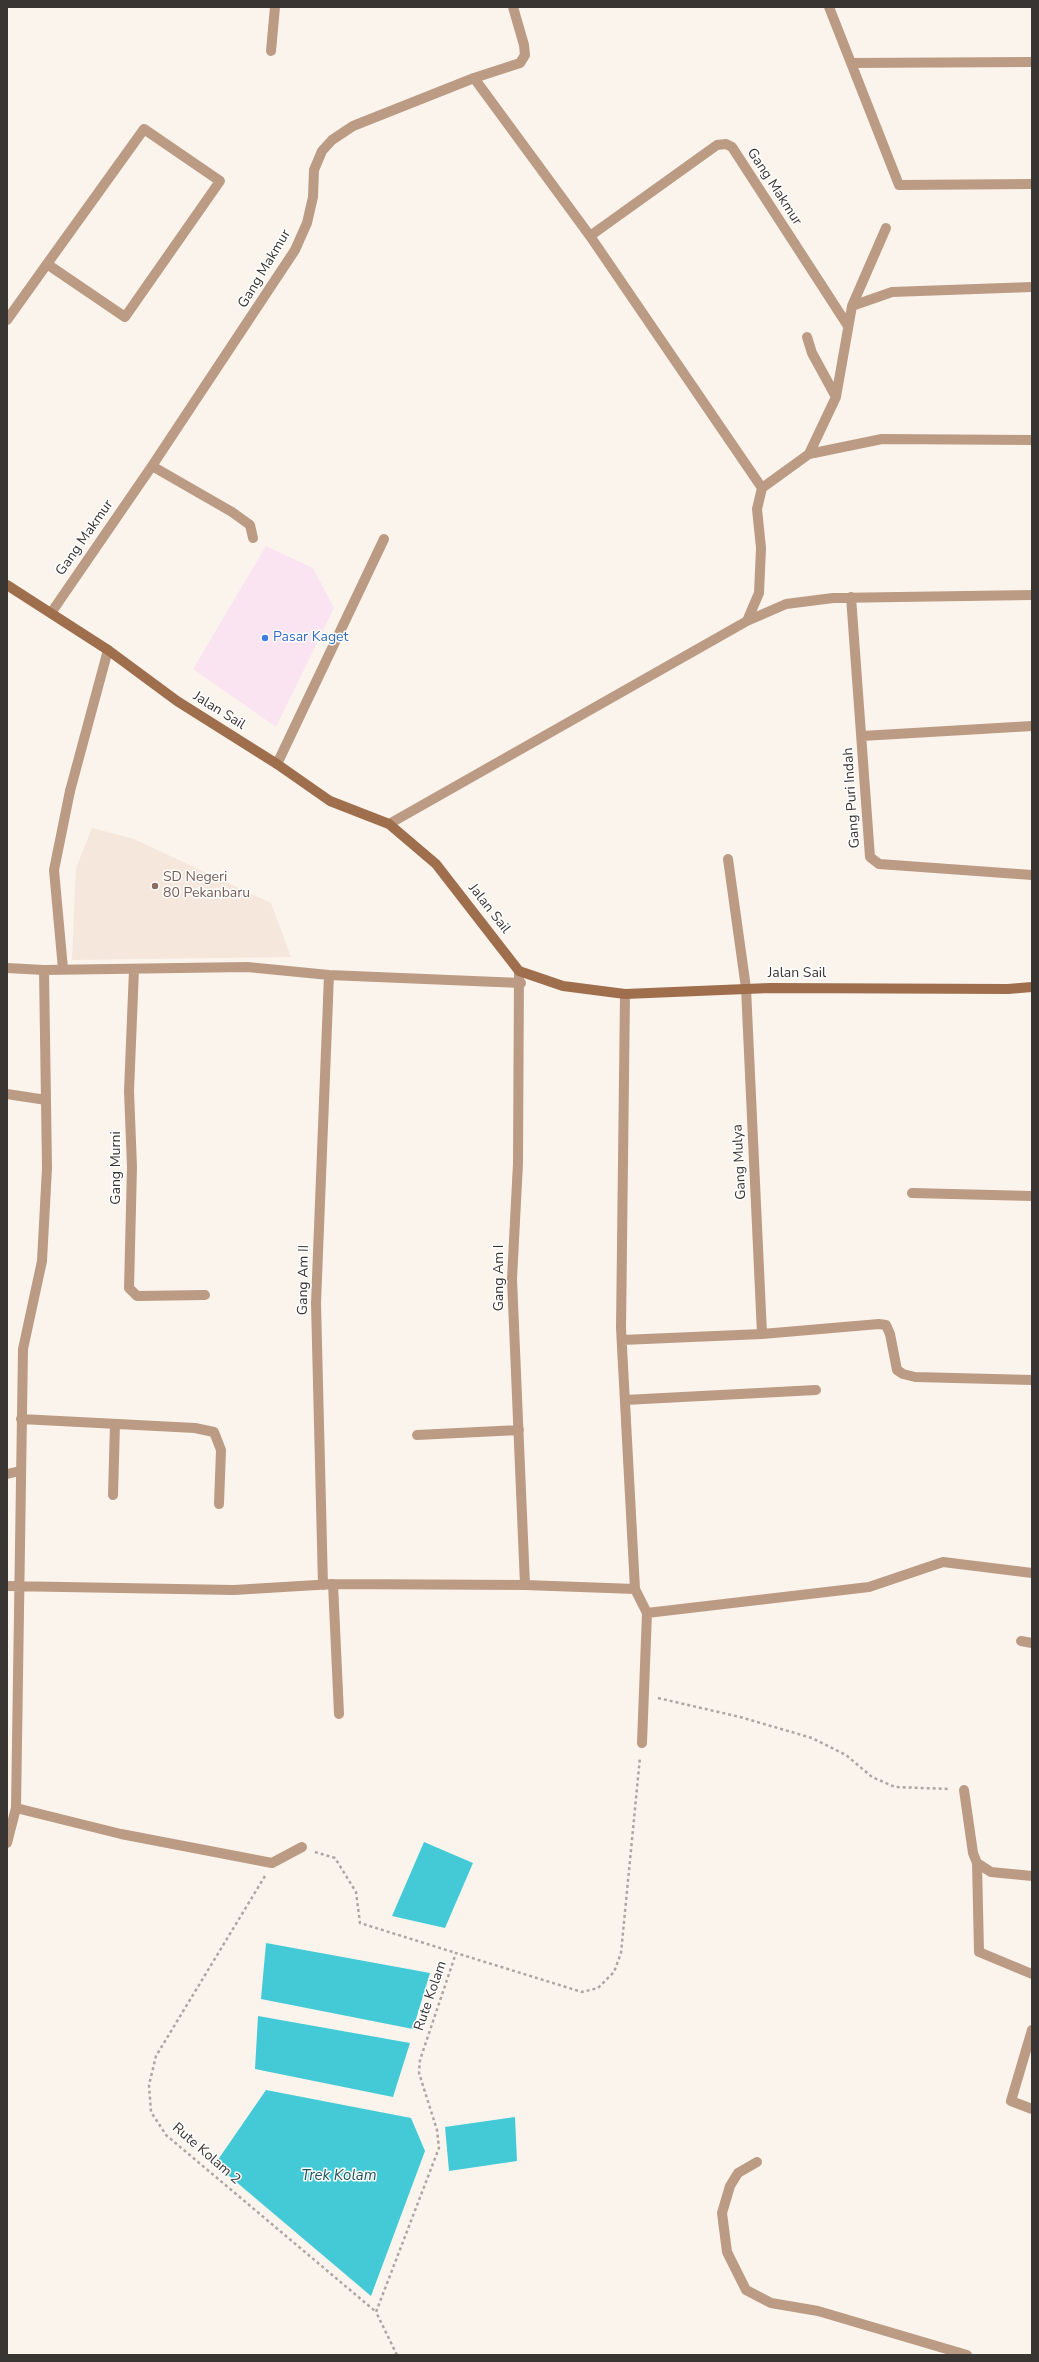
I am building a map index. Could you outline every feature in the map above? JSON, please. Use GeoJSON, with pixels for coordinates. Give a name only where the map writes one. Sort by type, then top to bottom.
{"type":"FeatureCollection","features":[{"type":"Feature","properties":{"kind":"street"},"geometry":{"type":"LineString","coordinates":[[271,51],[275,7]]}},
{"type":"Feature","properties":{"kind":"street","name":"Gang Makmur"},"geometry":{"type":"LineString","coordinates":[[51,613],[152,466],[296,250],[308,223],[313,197],[314,170],[322,151],[332,140],[353,126],[474,78],[520,63],[525,55],[513,7]]}},
{"type":"Feature","properties":{"kind":"street"},"geometry":{"type":"LineString","coordinates":[[829,7],[899,185],[1032,184]]}},
{"type":"Feature","properties":{"kind":"street"},"geometry":{"type":"LineString","coordinates":[[851,63],[1032,62]]}},
{"type":"Feature","properties":{"kind":"street"},"geometry":{"type":"LineString","coordinates":[[474,78],[590,236],[762,488]]}},
{"type":"Feature","properties":{"kind":"street"},"geometry":{"type":"LineString","coordinates":[[7,320],[47,264],[144,129],[220,181],[126,317],[47,264]]}},
{"type":"Feature","properties":{"kind":"street","name":"Gang Makmur"},"geometry":{"type":"LineString","coordinates":[[590,236],[717,145],[726,144],[732,147],[848,326]]}},
{"type":"Feature","properties":{"kind":"street"},"geometry":{"type":"LineString","coordinates":[[809,454],[836,397],[852,306],[886,228]]}},
{"type":"Feature","properties":{"kind":"street"},"geometry":{"type":"LineString","coordinates":[[852,306],[892,292],[1032,287]]}},
{"type":"Feature","properties":{"kind":"street"},"geometry":{"type":"LineString","coordinates":[[807,337],[812,353],[836,397]]}},
{"type":"Feature","properties":{"kind":"street"},"geometry":{"type":"LineString","coordinates":[[747,621],[759,593],[761,548],[757,509],[762,488],[809,454],[882,439],[1032,440]]}},
{"type":"Feature","properties":{"kind":"street"},"geometry":{"type":"LineString","coordinates":[[152,466],[238,516],[250,525],[253,538]]}},
{"type":"Feature","properties":{"kind":"street"},"geometry":{"type":"LineString","coordinates":[[277,764],[384,539]]}},
{"type":"Feature","properties":{"kind":"street","name":"Jalan Sail"},"geometry":{"type":"LineString","coordinates":[[7,585],[108,650],[177,701],[277,764],[330,801],[389,824],[436,864],[519,971],[563,986],[625,994],[746,988],[1008,989],[1032,987]]}},
{"type":"Feature","properties":{"kind":"street"},"geometry":{"type":"LineString","coordinates":[[389,824],[747,621],[786,604],[851,597],[1032,595]]}},
{"type":"Feature","properties":{"kind":"street","name":"Gang Puri Indah"},"geometry":{"type":"LineString","coordinates":[[851,597],[870,856],[879,864],[1032,875]]}},
{"type":"Feature","properties":{"kind":"street"},"geometry":{"type":"LineString","coordinates":[[63,969],[54,870],[70,791],[108,650]]}},
{"type":"Feature","properties":{"kind":"street"},"geometry":{"type":"LineString","coordinates":[[862,736],[1032,726]]}},
{"type":"Feature","properties":{"kind":"street","name":"Gang Mulya"},"geometry":{"type":"LineString","coordinates":[[728,859],[746,988],[762,1334]]}},
{"type":"Feature","properties":{"kind":"street"},"geometry":{"type":"LineString","coordinates":[[7,968],[44,970],[247,967],[329,975],[521,983]]}},
{"type":"Feature","properties":{"kind":"street","name":"Gang Murni"},"geometry":{"type":"LineString","coordinates":[[134,969],[128,1091],[132,1167],[129,1288],[137,1296],[205,1295]]}},
{"type":"Feature","properties":{"kind":"street"},"geometry":{"type":"LineString","coordinates":[[7,1843],[9,1825],[16,1808],[11,1766],[18,1587],[23,1349],[42,1260],[46,1168],[44,970]]}},
{"type":"Feature","properties":{"kind":"street","name":"Gang Am I"},"geometry":{"type":"LineString","coordinates":[[519,971],[521,983],[517,1094],[518,1163],[512,1279],[525,1585]]}},
{"type":"Feature","properties":{"kind":"street","name":"Gang Am II"},"geometry":{"type":"LineString","coordinates":[[329,975],[316,1303],[328,1584],[339,1714]]}},
{"type":"Feature","properties":{"kind":"street"},"geometry":{"type":"LineString","coordinates":[[625,994],[621,1170],[622,1340],[635,1589],[647,1614],[642,1743]]}},
{"type":"Feature","properties":{"kind":"street"},"geometry":{"type":"LineString","coordinates":[[7,1094],[46,1100]]}},
{"type":"Feature","properties":{"kind":"street"},"geometry":{"type":"LineString","coordinates":[[912,1193],[1032,1196]]}},
{"type":"Feature","properties":{"kind":"street"},"geometry":{"type":"LineString","coordinates":[[622,1340],[762,1334],[879,1324],[886,1325],[890,1334],[897,1370],[904,1374],[914,1377],[1032,1380]]}},
{"type":"Feature","properties":{"kind":"street"},"geometry":{"type":"LineString","coordinates":[[625,1400],[816,1390]]}},
{"type":"Feature","properties":{"kind":"street"},"geometry":{"type":"LineString","coordinates":[[21,1419],[195,1428],[214,1432],[221,1450],[219,1504]]}},
{"type":"Feature","properties":{"kind":"street"},"geometry":{"type":"LineString","coordinates":[[113,1495],[115,1424]]}},
{"type":"Feature","properties":{"kind":"street"},"geometry":{"type":"LineString","coordinates":[[417,1435],[518,1430]]}},
{"type":"Feature","properties":{"kind":"street"},"geometry":{"type":"LineString","coordinates":[[7,1474],[20,1471]]}},
{"type":"Feature","properties":{"kind":"street"},"geometry":{"type":"LineString","coordinates":[[647,1614],[869,1587],[943,1562],[1032,1573]]}},
{"type":"Feature","properties":{"kind":"street"},"geometry":{"type":"LineString","coordinates":[[7,1586],[234,1590],[328,1584],[525,1585],[635,1589]]}},
{"type":"Feature","properties":{"kind":"street"},"geometry":{"type":"LineString","coordinates":[[1020,1641],[1032,1643]]}},
{"type":"Feature","properties":{"kind":"street"},"geometry":{"type":"LineString","coordinates":[[964,1790],[973,1853],[977,1863],[979,1952],[1032,1974]]}},
{"type":"Feature","properties":{"kind":"street"},"geometry":{"type":"LineString","coordinates":[[16,1808],[121,1834],[272,1864],[302,1847]]}},
{"type":"Feature","properties":{"kind":"street"},"geometry":{"type":"LineString","coordinates":[[977,1863],[991,1872],[1032,1876]]}},
{"type":"Feature","properties":{"kind":"street"},"geometry":{"type":"LineString","coordinates":[[1032,2030],[1011,2101],[1032,2109]]}},
{"type":"Feature","properties":{"kind":"street"},"geometry":{"type":"LineString","coordinates":[[757,2162],[738,2173],[730,2186],[722,2213],[727,2252],[746,2290],[771,2303],[818,2311],[967,2355]]}},
{"type":"Feature","properties":{"kind":"path"},"geometry":{"type":"LineString","coordinates":[[644,1694],[740,1717],[812,1738],[846,1755],[872,1777],[895,1787],[964,1790]]}},
{"type":"Feature","properties":{"kind":"path","name":"Rute Kolam"},"geometry":{"type":"LineString","coordinates":[[376,2312],[439,2148],[437,2130],[421,2086],[419,2066],[456,1953],[582,1992],[598,1988],[614,1972],[621,1954],[642,1743]]}},
{"type":"Feature","properties":{"kind":"path"},"geometry":{"type":"LineString","coordinates":[[302,1847],[335,1858],[356,1892],[360,1923],[456,1953]]}},
{"type":"Feature","properties":{"kind":"path","name":"Rute Kolam 2"},"geometry":{"type":"LineString","coordinates":[[272,1864],[156,2056],[149,2085],[151,2112],[166,2135],[376,2312]]}},
{"type":"Feature","properties":{"kind":"path"},"geometry":{"type":"LineString","coordinates":[[376,2312],[397,2355]]}},
{"type":"Feature","properties":{"kind":"shaded area","name":"Pasar Kaget"},"geometry":{"type":"Polygon","coordinates":[[[266,546],[313,568],[334,608],[276,727],[193,669],[266,546]]]}},
{"type":"Feature","properties":{"kind":"shaded area","name":"SD Negeri 80 Pekanbaru"},"geometry":{"type":"Polygon","coordinates":[[[92,828],[134,839],[271,903],[291,957],[72,960],[76,868],[92,828]]]}},
{"type":"Feature","properties":{"kind":"water"},"geometry":{"type":"Polygon","coordinates":[[[424,1842],[473,1863],[445,1928],[392,1916],[424,1842]]]}},
{"type":"Feature","properties":{"kind":"water"},"geometry":{"type":"Polygon","coordinates":[[[266,1943],[430,1973],[413,2029],[261,1999],[266,1943]]]}},
{"type":"Feature","properties":{"kind":"water"},"geometry":{"type":"Polygon","coordinates":[[[258,2016],[410,2043],[393,2097],[255,2069],[258,2016]]]}},
{"type":"Feature","properties":{"kind":"water","name":"Trek Kolam"},"geometry":{"type":"Polygon","coordinates":[[[266,2090],[411,2118],[425,2151],[371,2296],[215,2164],[266,2090]]]}},
{"type":"Feature","properties":{"kind":"water"},"geometry":{"type":"Polygon","coordinates":[[[515,2117],[517,2161],[449,2171],[445,2127],[515,2117]]]}},
{"type":"Feature","properties":{"kind":"place","name":"Pasar Kaget"},"geometry":{"type":"Point","coordinates":[265,638]}},
{"type":"Feature","properties":{"kind":"place","name":"SD Negeri 80 Pekanbaru"},"geometry":{"type":"Point","coordinates":[155,886]}}]}
